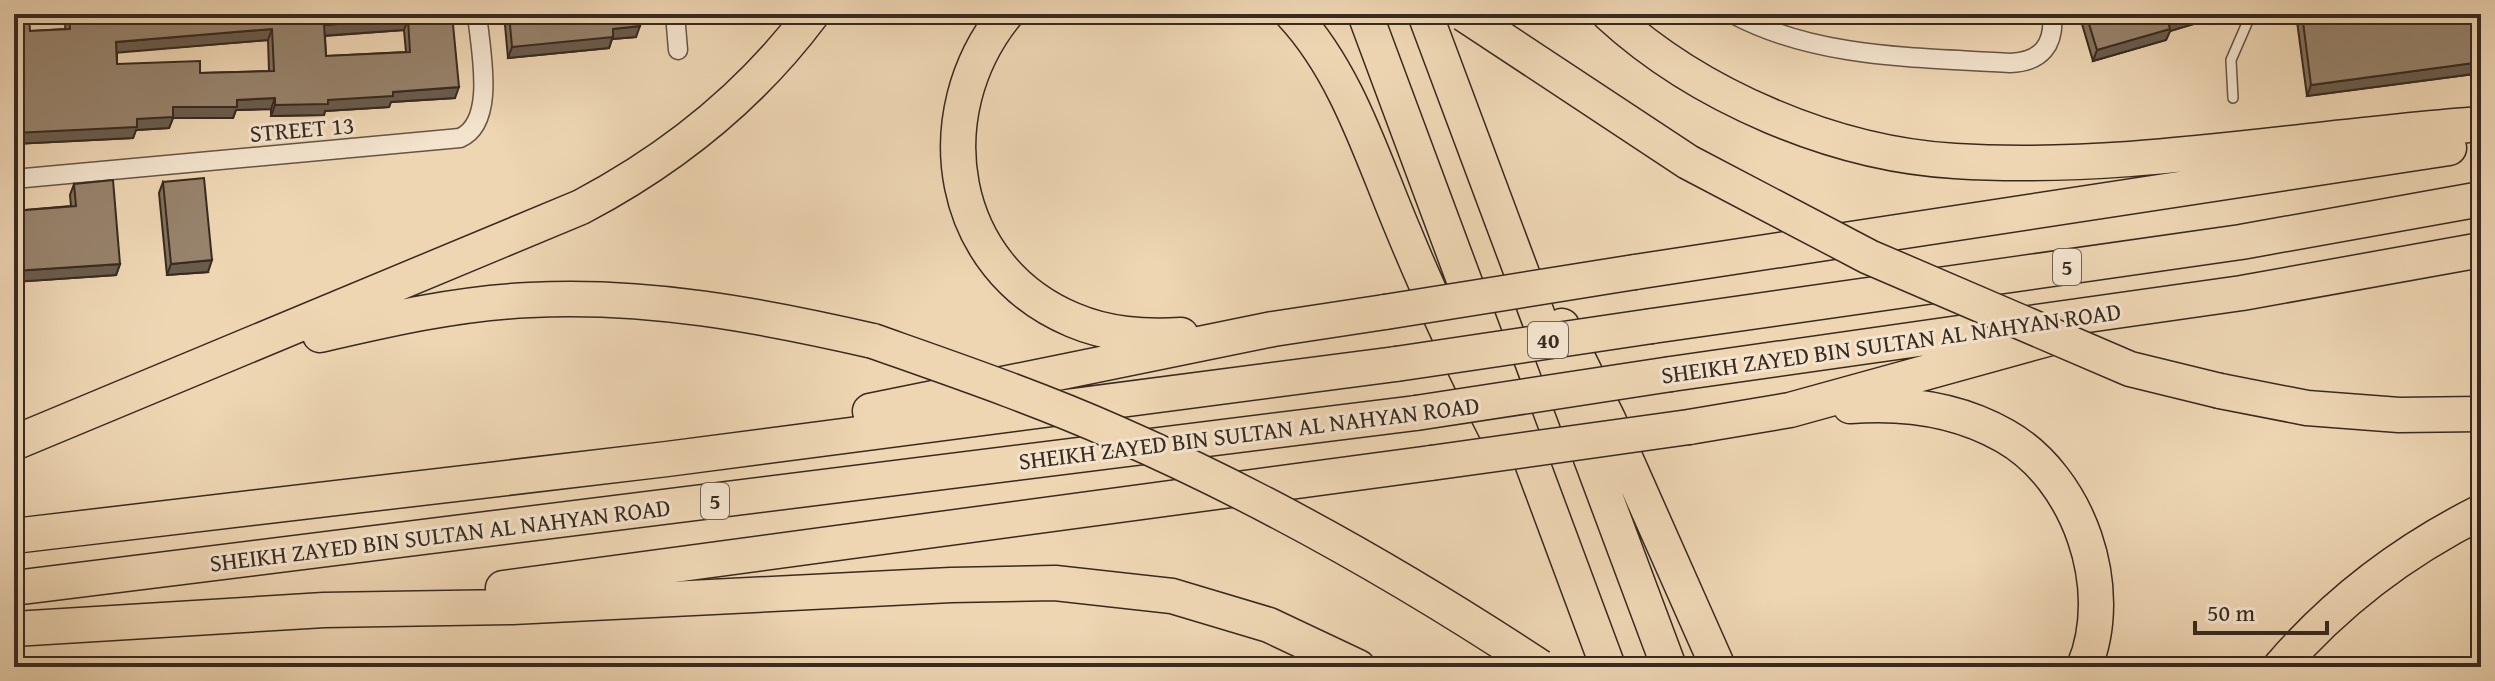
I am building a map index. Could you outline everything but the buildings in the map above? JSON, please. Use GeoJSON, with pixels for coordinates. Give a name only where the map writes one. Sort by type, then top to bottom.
{"type":"FeatureCollection","features":[{"type":"Feature","properties":{"kind":"highway"},"geometry":{"type":"LineString","coordinates":[[14,443],[192,372],[581,207],[632,180],[674,152],[739,97],[812,14]]}},
{"type":"Feature","properties":{"kind":"highway"},"geometry":{"type":"LineString","coordinates":[[1006,14],[973,67],[961,106],[956,142],[960,179],[972,220],[1007,273],[1054,311],[1109,332],[1168,336],[1273,329]]}},
{"type":"Feature","properties":{"kind":"highway"},"geometry":{"type":"LineString","coordinates":[[1292,14],[1313,39],[1342,86],[1454,346],[1575,583]]}},
{"type":"Feature","properties":{"kind":"highway","name":"40"},"geometry":{"type":"LineString","coordinates":[[1365,14],[1608,667]]}},
{"type":"Feature","properties":{"kind":"highway","name":"40"},"geometry":{"type":"LineString","coordinates":[[1425,14],[1669,667]]}},
{"type":"Feature","properties":{"kind":"highway"},"geometry":{"type":"LineString","coordinates":[[1464,14],[1688,162],[1869,257],[2130,369],[2307,408],[2399,415],[2481,414]]}},
{"type":"Feature","properties":{"kind":"highway"},"geometry":{"type":"LineString","coordinates":[[1609,14],[1629,33],[1688,73],[1766,115],[1852,144],[1954,162],[2178,154],[2481,124]]}},
{"type":"Feature","properties":{"kind":"highway"},"geometry":{"type":"LineString","coordinates":[[667,459],[769,431],[1273,329],[2481,143]]}},
{"type":"Feature","properties":{"kind":"highway","name":"SHEIKH ZAYED BIN SULTAN AL NAHYAN ROAD"},"geometry":{"type":"LineString","coordinates":[[14,536],[667,459],[1396,364],[2241,242],[2481,199]]}},
{"type":"Feature","properties":{"kind":"highway"},"geometry":{"type":"LineString","coordinates":[[1504,221],[1602,405],[1718,667]]}},
{"type":"Feature","properties":{"kind":"highway","name":"SHEIKH ZAYED BIN SULTAN AL NAHYAN ROAD"},"geometry":{"type":"LineString","coordinates":[[14,588],[1416,413],[2242,293],[2481,250]]}},
{"type":"Feature","properties":{"kind":"highway"},"geometry":{"type":"LineString","coordinates":[[324,610],[1689,427],[1790,410],[2093,326],[2242,293]]}},
{"type":"Feature","properties":{"kind":"highway"},"geometry":{"type":"LineString","coordinates":[[192,372],[302,339],[415,313],[530,300],[646,301],[761,315],[873,341],[1076,417],[1234,488],[1362,556],[1540,667]]}},
{"type":"Feature","properties":{"kind":"highway"},"geometry":{"type":"LineString","coordinates":[[1790,410],[1897,405],[1962,416],[2007,436],[2044,469],[2072,510],[2091,556],[2096,608],[2084,667]]}},
{"type":"Feature","properties":{"kind":"highway"},"geometry":{"type":"LineString","coordinates":[[2280,667],[2323,621],[2372,579],[2435,535],[2481,512]]}},
{"type":"Feature","properties":{"kind":"highway"},"geometry":{"type":"LineString","coordinates":[[14,629],[324,610],[512,607],[951,585],[1055,583],[1172,596],[1269,625],[1358,667]]}},
{"type":"Feature","properties":{"kind":"street","name":"STREET 13"},"geometry":{"type":"LineString","coordinates":[[14,179],[460,138],[474,130],[483,109],[477,14]]}},
{"type":"Feature","properties":{"kind":"street"},"geometry":{"type":"LineString","coordinates":[[675,14],[678,50]]}},
{"type":"Feature","properties":{"kind":"street"},"geometry":{"type":"LineString","coordinates":[[1733,14],[1795,40],[1841,50],[2010,63],[2024,63],[2041,54],[2050,41],[2052,14]]}},
{"type":"Feature","properties":{"kind":"lane"},"geometry":{"type":"LineString","coordinates":[[2233,98],[2232,54],[2251,14]]}}]}
